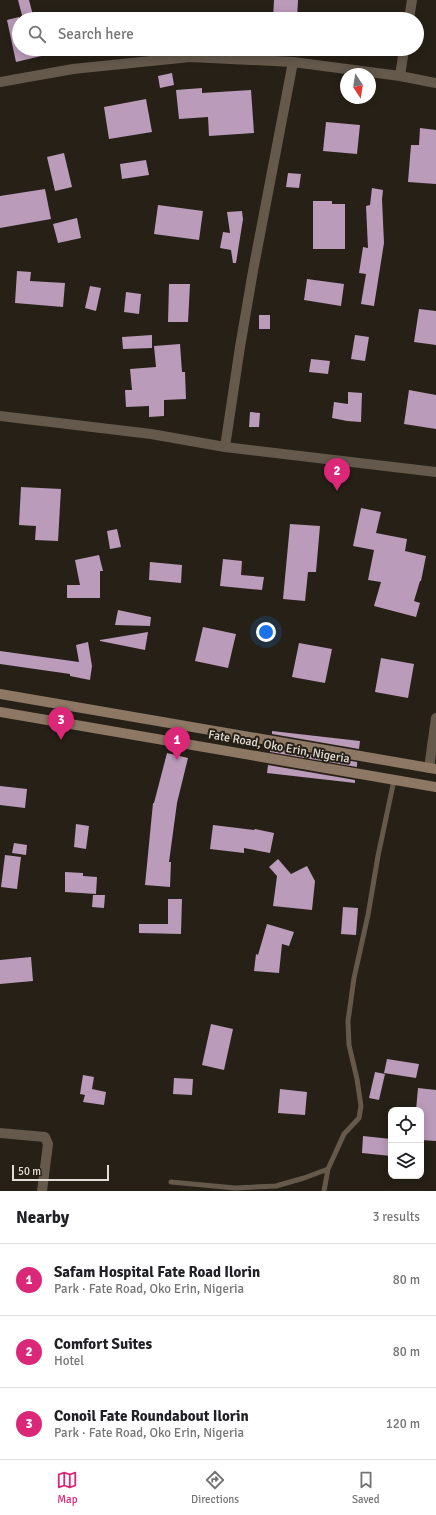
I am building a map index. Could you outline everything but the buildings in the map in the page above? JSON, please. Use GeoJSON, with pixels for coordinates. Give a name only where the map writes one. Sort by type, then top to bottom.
{"type":"FeatureCollection","features":[{"type":"Feature","properties":{"kind":"street"},"geometry":{"type":"LineString","coordinates":[[410,12],[412,0]]}},
{"type":"Feature","properties":{"kind":"street"},"geometry":{"type":"LineString","coordinates":[[400,76],[403,56]]}},
{"type":"Feature","properties":{"kind":"street"},"geometry":{"type":"LineString","coordinates":[[0,82],[73,69],[190,57],[293,62],[400,76],[436,83]]}},
{"type":"Feature","properties":{"kind":"street"},"geometry":{"type":"LineString","coordinates":[[225,446],[253,271],[293,62]]}},
{"type":"Feature","properties":{"kind":"street"},"geometry":{"type":"LineString","coordinates":[[0,416],[151,434],[225,446],[436,472]]}},
{"type":"Feature","properties":{"kind":"street","name":"Fate Road, Oko Erin, Nigeria"},"geometry":{"type":"LineString","coordinates":[[0,694],[432,768]]}},
{"type":"Feature","properties":{"kind":"street","name":"Fate Road, Oko Erin, Nigeria"},"geometry":{"type":"LineString","coordinates":[[0,712],[436,787]]}},
{"type":"Feature","properties":{"kind":"street"},"geometry":{"type":"LineString","coordinates":[[432,768],[436,718]]}},
{"type":"Feature","properties":{"kind":"street"},"geometry":{"type":"LineString","coordinates":[[0,1133],[45,1137],[48,1144],[42,1191]]}},
{"type":"Feature","properties":{"kind":"lane"},"geometry":{"type":"LineString","coordinates":[[324,1191],[328,1169],[344,1134],[359,1118],[361,1106],[357,1079],[349,1045],[348,1021],[354,978],[368,915],[378,856],[394,780]]}},
{"type":"Feature","properties":{"kind":"lane"},"geometry":{"type":"LineString","coordinates":[[171,1182],[235,1188],[276,1186],[328,1169]]}},
{"type":"Feature","properties":{"kind":"place","name":"Comfort Suites"},"geometry":{"type":"Point","coordinates":[337,491]}},
{"type":"Feature","properties":{"kind":"place","name":"Conoil Fate Roundabout Ilorin"},"geometry":{"type":"Point","coordinates":[61,740]}},
{"type":"Feature","properties":{"kind":"place","name":"Safam Hospital Fate Road Ilorin"},"geometry":{"type":"Point","coordinates":[177,760]}}]}
